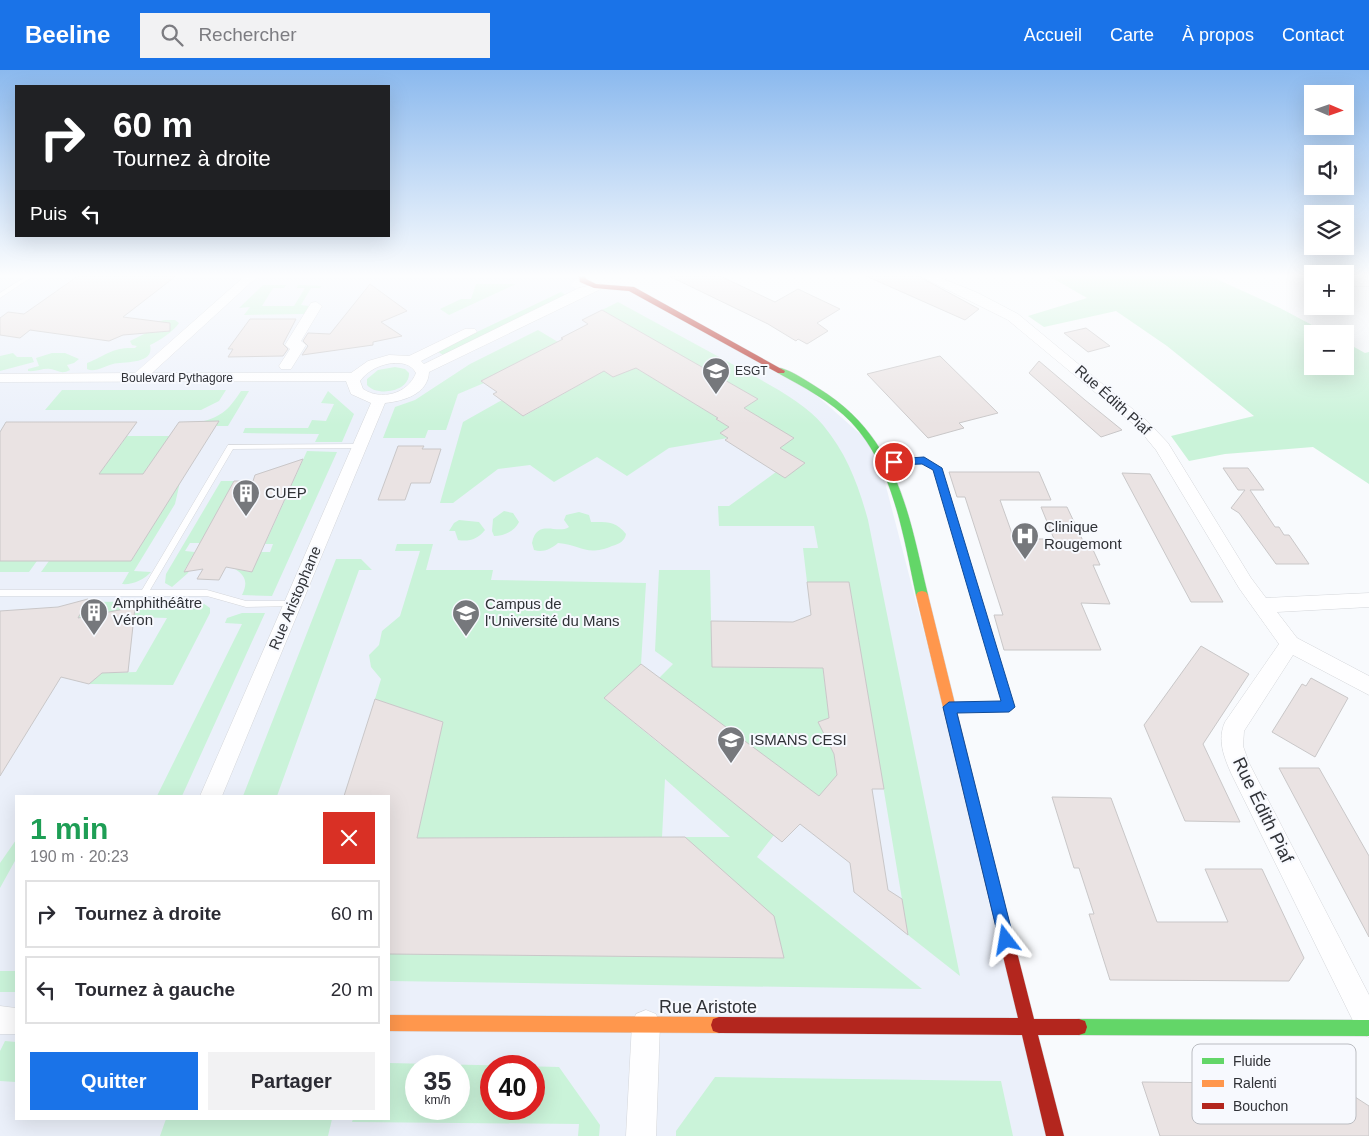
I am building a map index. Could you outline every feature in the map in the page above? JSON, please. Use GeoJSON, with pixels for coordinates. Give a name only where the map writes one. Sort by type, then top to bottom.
{"type":"FeatureCollection","features":[{"type":"Feature","properties":{"kind":"street"},"geometry":{"type":"LineString","coordinates":[[138,378],[196,326]]}},
{"type":"Feature","properties":{"kind":"street"},"geometry":{"type":"LineString","coordinates":[[286,366],[299,345],[292,345],[304,326]]}},
{"type":"Feature","properties":{"kind":"street"},"geometry":{"type":"LineString","coordinates":[[410,361],[483,326]]}},
{"type":"Feature","properties":{"kind":"street"},"geometry":{"type":"LineString","coordinates":[[422,370],[512,326]]}},
{"type":"Feature","properties":{"kind":"street"},"geometry":{"type":"LineString","coordinates":[[698,326],[818,391],[853,419],[886,464],[896,491],[1055,1136]]}},
{"type":"Feature","properties":{"kind":"street","name":"Rue Édith Piaf"},"geometry":{"type":"LineString","coordinates":[[1024,326],[1142,424],[1162,447],[1245,583],[1264,605],[1290,644],[1233,729],[1232,746],[1239,766],[1369,1023]]}},
{"type":"Feature","properties":{"kind":"street"},"geometry":{"type":"LineString","coordinates":[[394,359],[410,361],[418,365],[422,370],[420,382],[410,391],[396,397],[380,399],[359,394],[354,388],[354,378],[364,368],[380,361],[394,359]]}},
{"type":"Feature","properties":{"kind":"street","name":"Boulevard Pythagore"},"geometry":{"type":"LineString","coordinates":[[0,378],[354,378]]}},
{"type":"Feature","properties":{"kind":"street","name":"Rue Aristophane"},"geometry":{"type":"LineString","coordinates":[[211,795],[380,399]]}},
{"type":"Feature","properties":{"kind":"street"},"geometry":{"type":"LineString","coordinates":[[1264,605],[1369,600]]}},
{"type":"Feature","properties":{"kind":"street"},"geometry":{"type":"LineString","coordinates":[[1290,644],[1369,686]]}},
{"type":"Feature","properties":{"kind":"street"},"geometry":{"type":"LineString","coordinates":[[0,1020],[15,1020]]}},
{"type":"Feature","properties":{"kind":"street","name":"Rue Aristote"},"geometry":{"type":"LineString","coordinates":[[390,1023],[1028,1026]]}},
{"type":"Feature","properties":{"kind":"street"},"geometry":{"type":"LineString","coordinates":[[642,1136],[646,1024]]}},
{"type":"Feature","properties":{"kind":"street"},"geometry":{"type":"LineString","coordinates":[[1028,1026],[1369,1028]]}},
{"type":"Feature","properties":{"kind":"lane"},"geometry":{"type":"LineString","coordinates":[[144,593],[231,446],[360,446]]}},
{"type":"Feature","properties":{"kind":"lane"},"geometry":{"type":"LineString","coordinates":[[886,464],[924,460],[937,468],[1009,707],[949,707]]}},
{"type":"Feature","properties":{"kind":"lane"},"geometry":{"type":"LineString","coordinates":[[0,593],[207,593],[246,604],[293,604]]}},
{"type":"Feature","properties":{"kind":"shaded area","name":"Campus de l'Université du Mans"},"geometry":{"type":"Polygon","coordinates":[[[0,326],[699,326],[798,379],[876,448],[1055,1136],[0,1136],[0,326]]]}},
{"type":"Feature","properties":{"kind":"green space"},"geometry":{"type":"Polygon","coordinates":[[[152,326],[177,326],[166,336],[150,345],[148,356],[143,359],[113,364],[96,370],[87,369],[87,363],[110,352],[135,348],[137,346],[132,345],[130,341],[144,334],[152,326]]]}},
{"type":"Feature","properties":{"kind":"green space"},"geometry":{"type":"Polygon","coordinates":[[[490,326],[504,326],[443,355],[437,351],[490,326]]]}},
{"type":"Feature","properties":{"kind":"green space"},"geometry":{"type":"Polygon","coordinates":[[[629,326],[662,326],[780,391],[805,407],[815,416],[839,447],[845,458],[856,482],[868,520],[960,976],[908,935],[849,582],[807,582],[803,548],[818,548],[814,526],[719,526],[718,506],[729,506],[776,472],[785,478],[804,463],[780,448],[737,412],[757,399],[629,326]]]}},
{"type":"Feature","properties":{"kind":"green space"},"geometry":{"type":"Polygon","coordinates":[[[1137,326],[1304,326],[1304,375],[1354,375],[1354,347],[1365,353],[1369,352],[1369,484],[1313,447],[1225,454],[1189,461],[1171,436],[1254,416],[1167,346],[1137,326]]]}},
{"type":"Feature","properties":{"kind":"green space"},"geometry":{"type":"Polygon","coordinates":[[[538,330],[558,342],[481,381],[484,383],[458,394],[446,430],[428,430],[425,438],[383,438],[395,407],[415,400],[470,364],[538,330]]]}},
{"type":"Feature","properties":{"kind":"green space"},"geometry":{"type":"Polygon","coordinates":[[[13,353],[17,357],[32,357],[34,362],[0,371],[0,356],[13,353]]]}},
{"type":"Feature","properties":{"kind":"green space"},"geometry":{"type":"Polygon","coordinates":[[[52,353],[65,353],[79,359],[67,365],[70,370],[64,372],[47,369],[28,371],[28,369],[39,366],[36,358],[52,353]]]}},
{"type":"Feature","properties":{"kind":"green space"},"geometry":{"type":"Polygon","coordinates":[[[395,367],[405,369],[409,373],[404,385],[392,391],[378,391],[367,385],[367,379],[378,370],[395,367]]]}},
{"type":"Feature","properties":{"kind":"green space"},"geometry":{"type":"Polygon","coordinates":[[[636,368],[718,418],[716,419],[729,427],[720,433],[728,438],[669,448],[627,476],[597,457],[554,482],[530,465],[498,469],[453,503],[440,503],[463,422],[502,400],[524,416],[604,371],[613,377],[636,368]]]}},
{"type":"Feature","properties":{"kind":"green space"},"geometry":{"type":"Polygon","coordinates":[[[62,390],[226,390],[219,401],[201,410],[45,410],[62,390]]]}},
{"type":"Feature","properties":{"kind":"green space"},"geometry":{"type":"Polygon","coordinates":[[[241,391],[249,391],[228,426],[216,426],[218,422],[201,422],[225,411],[241,391]]]}},
{"type":"Feature","properties":{"kind":"green space"},"geometry":{"type":"Polygon","coordinates":[[[328,391],[354,414],[342,442],[315,442],[319,434],[243,433],[245,428],[308,428],[312,420],[326,421],[334,404],[321,403],[328,391]]]}},
{"type":"Feature","properties":{"kind":"green space"},"geometry":{"type":"Polygon","coordinates":[[[127,436],[170,436],[143,474],[99,474],[127,436]]]}},
{"type":"Feature","properties":{"kind":"green space"},"geometry":{"type":"Polygon","coordinates":[[[307,451],[337,452],[272,596],[242,595],[245,580],[242,574],[235,569],[251,572],[261,552],[270,552],[273,544],[265,544],[307,451]]]}},
{"type":"Feature","properties":{"kind":"green space"},"geometry":{"type":"Polygon","coordinates":[[[221,481],[234,481],[200,543],[190,543],[185,551],[195,552],[184,571],[189,571],[172,587],[165,583],[166,574],[221,481]]]}},
{"type":"Feature","properties":{"kind":"green space"},"geometry":{"type":"Polygon","coordinates":[[[180,482],[175,504],[134,571],[151,572],[141,580],[122,584],[129,572],[41,572],[103,486],[115,486],[63,561],[131,561],[180,482]]]}},
{"type":"Feature","properties":{"kind":"green space"},"geometry":{"type":"Polygon","coordinates":[[[85,486],[91,486],[29,572],[0,572],[0,561],[29,561],[85,486]]]}},
{"type":"Feature","properties":{"kind":"green space"},"geometry":{"type":"Polygon","coordinates":[[[504,511],[513,513],[519,522],[509,532],[494,536],[492,531],[493,519],[504,511]]]}},
{"type":"Feature","properties":{"kind":"green space"},"geometry":{"type":"Polygon","coordinates":[[[579,512],[589,515],[591,522],[615,524],[626,534],[624,539],[617,544],[596,550],[558,543],[547,550],[534,550],[532,543],[538,531],[569,527],[564,520],[566,515],[579,512]]]}},
{"type":"Feature","properties":{"kind":"green space"},"geometry":{"type":"Polygon","coordinates":[[[459,520],[479,522],[485,530],[473,539],[466,541],[458,540],[455,531],[449,531],[454,523],[459,520]]]}},
{"type":"Feature","properties":{"kind":"green space"},"geometry":{"type":"Polygon","coordinates":[[[397,544],[433,544],[426,570],[493,570],[491,580],[646,583],[641,664],[604,698],[661,745],[676,730],[671,752],[774,835],[757,857],[922,989],[390,981],[390,938],[783,958],[685,837],[730,837],[665,779],[662,837],[417,838],[443,722],[375,699],[381,679],[371,667],[369,655],[379,645],[382,631],[400,616],[420,551],[395,551],[397,544]]]}},
{"type":"Feature","properties":{"kind":"green space"},"geometry":{"type":"Polygon","coordinates":[[[336,559],[361,559],[372,570],[359,570],[277,795],[243,795],[336,559]]]}},
{"type":"Feature","properties":{"kind":"green space"},"geometry":{"type":"Polygon","coordinates":[[[659,570],[710,570],[712,667],[797,668],[822,661],[829,718],[818,722],[834,754],[838,785],[832,792],[826,788],[819,796],[659,678],[673,664],[655,651],[659,570]]]}},
{"type":"Feature","properties":{"kind":"green space"},"geometry":{"type":"Polygon","coordinates":[[[200,601],[210,608],[210,613],[173,685],[89,684],[102,673],[136,672],[167,618],[134,617],[135,608],[78,618],[86,602],[200,601]]]}},
{"type":"Feature","properties":{"kind":"green space"},"geometry":{"type":"Polygon","coordinates":[[[242,613],[265,613],[182,795],[157,795],[242,624],[225,623],[227,618],[242,613]]]}},
{"type":"Feature","properties":{"kind":"green space"},"geometry":{"type":"Polygon","coordinates":[[[15,841],[15,861],[0,888],[0,863],[15,841]]]}},
{"type":"Feature","properties":{"kind":"green space"},"geometry":{"type":"Polygon","coordinates":[[[0,971],[15,971],[15,992],[0,992],[0,971]]]}},
{"type":"Feature","properties":{"kind":"green space"},"geometry":{"type":"Polygon","coordinates":[[[5,1041],[15,1042],[15,1082],[0,1081],[0,1051],[5,1041]]]}},
{"type":"Feature","properties":{"kind":"green space"},"geometry":{"type":"Polygon","coordinates":[[[390,1063],[405,1063],[405,1120],[470,1120],[470,1065],[480,1065],[480,1120],[545,1120],[545,1066],[559,1067],[600,1125],[599,1136],[578,1136],[579,1124],[352,1122],[353,1120],[390,1120],[390,1063]]]}},
{"type":"Feature","properties":{"kind":"green space"},"geometry":{"type":"Polygon","coordinates":[[[715,1077],[1001,1081],[1013,1136],[676,1136],[676,1131],[715,1077]]]}},
{"type":"Feature","properties":{"kind":"green space"},"geometry":{"type":"Polygon","coordinates":[[[166,1120],[332,1120],[328,1136],[160,1136],[166,1120]]]}},
{"type":"Feature","properties":{"kind":"building"},"geometry":{"type":"Polygon","coordinates":[[[0,326],[170,326],[170,331],[123,335],[109,341],[30,330],[20,338],[0,335],[0,326]]]}},
{"type":"Feature","properties":{"kind":"building"},"geometry":{"type":"Polygon","coordinates":[[[245,326],[292,326],[283,344],[288,349],[283,356],[228,357],[233,349],[228,349],[245,326]]]}},
{"type":"Feature","properties":{"kind":"building"},"geometry":{"type":"Polygon","coordinates":[[[337,326],[387,326],[402,336],[373,342],[373,345],[302,355],[308,346],[303,341],[308,333],[330,334],[337,326]]]}},
{"type":"Feature","properties":{"kind":"building","name":"ESGT"},"geometry":{"type":"Polygon","coordinates":[[[585,326],[630,326],[758,399],[744,408],[794,438],[780,448],[805,463],[785,478],[725,440],[728,438],[720,433],[729,427],[716,419],[718,418],[636,368],[613,377],[604,371],[523,416],[493,394],[497,392],[481,381],[563,339],[561,338],[585,326]]]}},
{"type":"Feature","properties":{"kind":"building"},"geometry":{"type":"Polygon","coordinates":[[[771,326],[821,326],[828,331],[807,344],[798,339],[796,341],[771,326]]]}},
{"type":"Feature","properties":{"kind":"building"},"geometry":{"type":"Polygon","coordinates":[[[1086,328],[1110,346],[1088,352],[1064,333],[1086,328]]]}},
{"type":"Feature","properties":{"kind":"building"},"geometry":{"type":"Polygon","coordinates":[[[940,356],[998,413],[959,423],[964,428],[928,438],[867,374],[940,356]]]}},
{"type":"Feature","properties":{"kind":"building"},"geometry":{"type":"Polygon","coordinates":[[[1039,361],[1122,430],[1101,437],[1029,373],[1039,361]]]}},
{"type":"Feature","properties":{"kind":"building"},"geometry":{"type":"Polygon","coordinates":[[[219,421],[131,561],[0,561],[0,432],[6,422],[137,422],[99,474],[143,474],[179,422],[219,421]]]}},
{"type":"Feature","properties":{"kind":"building"},"geometry":{"type":"Polygon","coordinates":[[[398,446],[424,446],[422,449],[441,449],[430,483],[411,483],[405,500],[378,500],[398,446]]]}},
{"type":"Feature","properties":{"kind":"building","name":"CUEP"},"geometry":{"type":"Polygon","coordinates":[[[303,459],[252,572],[226,567],[219,580],[197,579],[203,569],[184,572],[234,481],[253,481],[255,475],[303,459]]]}},
{"type":"Feature","properties":{"kind":"building"},"geometry":{"type":"Polygon","coordinates":[[[1223,468],[1248,468],[1264,490],[1250,490],[1275,527],[1279,527],[1284,535],[1289,535],[1309,564],[1276,564],[1239,513],[1231,508],[1245,490],[1238,490],[1223,468]]]}},
{"type":"Feature","properties":{"kind":"building","name":"Clinique Rougemont"},"geometry":{"type":"Polygon","coordinates":[[[949,472],[1039,472],[1051,500],[1000,500],[1014,539],[1054,539],[1041,507],[1067,507],[1083,541],[1089,541],[1100,565],[1093,565],[1110,604],[1081,603],[1101,650],[1004,650],[994,615],[1003,615],[965,497],[957,497],[949,472]]]}},
{"type":"Feature","properties":{"kind":"building"},"geometry":{"type":"Polygon","coordinates":[[[1122,473],[1150,474],[1223,602],[1191,602],[1122,473]]]}},
{"type":"Feature","properties":{"kind":"building","name":"ISMANS CESI"},"geometry":{"type":"Polygon","coordinates":[[[807,582],[849,582],[884,789],[872,789],[888,890],[902,899],[908,935],[854,892],[850,863],[800,824],[782,842],[604,698],[641,664],[819,796],[837,775],[834,754],[818,722],[829,718],[823,668],[712,667],[711,621],[793,622],[811,615],[807,582]]]}},
{"type":"Feature","properties":{"kind":"building"},"geometry":{"type":"Polygon","coordinates":[[[88,599],[78,618],[135,607],[128,672],[102,673],[89,684],[61,677],[0,776],[0,611],[58,607],[88,599]]]}},
{"type":"Feature","properties":{"kind":"building"},"geometry":{"type":"Polygon","coordinates":[[[1201,646],[1249,674],[1203,744],[1240,822],[1185,821],[1144,725],[1201,646]]]}},
{"type":"Feature","properties":{"kind":"building"},"geometry":{"type":"Polygon","coordinates":[[[1311,678],[1348,698],[1315,757],[1272,732],[1302,684],[1306,686],[1311,678]]]}},
{"type":"Feature","properties":{"kind":"building"},"geometry":{"type":"Polygon","coordinates":[[[375,699],[443,722],[417,838],[685,837],[774,916],[784,958],[390,954],[390,795],[344,795],[375,699]]]}},
{"type":"Feature","properties":{"kind":"building"},"geometry":{"type":"Polygon","coordinates":[[[1279,768],[1319,768],[1369,856],[1369,937],[1279,768]]]}},
{"type":"Feature","properties":{"kind":"building"},"geometry":{"type":"Polygon","coordinates":[[[1052,797],[1111,798],[1157,922],[1228,922],[1205,869],[1262,869],[1304,958],[1289,981],[1110,980],[1089,914],[1094,914],[1079,868],[1074,868],[1052,797]]]}},
{"type":"Feature","properties":{"kind":"building"},"geometry":{"type":"Polygon","coordinates":[[[1142,1082],[1192,1083],[1192,1124],[1356,1124],[1356,1098],[1369,1106],[1369,1136],[1160,1136],[1142,1082]]]}},
{"type":"Feature","properties":{"kind":"traffic: fast"},"geometry":{"type":"LineString","coordinates":[[781,371],[837,405],[854,420],[882,458],[906,525],[922,595]]}},
{"type":"Feature","properties":{"kind":"traffic: fast"},"geometry":{"type":"LineString","coordinates":[[1079,1027],[1369,1028]]}},
{"type":"Feature","properties":{"kind":"traffic: slow"},"geometry":{"type":"LineString","coordinates":[[922,595],[992,882]]}},
{"type":"Feature","properties":{"kind":"traffic: slow"},"geometry":{"type":"LineString","coordinates":[[390,1023],[719,1025]]}},
{"type":"Feature","properties":{"kind":"traffic: jam"},"geometry":{"type":"LineString","coordinates":[[698,326],[781,371]]}},
{"type":"Feature","properties":{"kind":"traffic: jam"},"geometry":{"type":"LineString","coordinates":[[992,882],[1055,1136]]}},
{"type":"Feature","properties":{"kind":"traffic: jam"},"geometry":{"type":"LineString","coordinates":[[719,1025],[1079,1027]]}},
{"type":"Feature","properties":{"kind":"place","name":"ESGT"},"geometry":{"type":"Point","coordinates":[716,395]}},
{"type":"Feature","properties":{"kind":"place","name":"CUEP"},"geometry":{"type":"Point","coordinates":[246,517]}},
{"type":"Feature","properties":{"kind":"place","name":"Clinique Rougemont"},"geometry":{"type":"Point","coordinates":[1025,560]}},
{"type":"Feature","properties":{"kind":"place","name":"Amphithéâtre Véron"},"geometry":{"type":"Point","coordinates":[94,636]}},
{"type":"Feature","properties":{"kind":"place","name":"Campus de l'Université du Mans"},"geometry":{"type":"Point","coordinates":[466,637]}},
{"type":"Feature","properties":{"kind":"place","name":"ISMANS CESI"},"geometry":{"type":"Point","coordinates":[731,764]}},
{"type":"Feature","properties":{"kind":"route"},"geometry":{"type":"LineString","coordinates":[[894,462],[924,460],[937,468],[1009,707],[949,707],[1006,940]]}}]}
